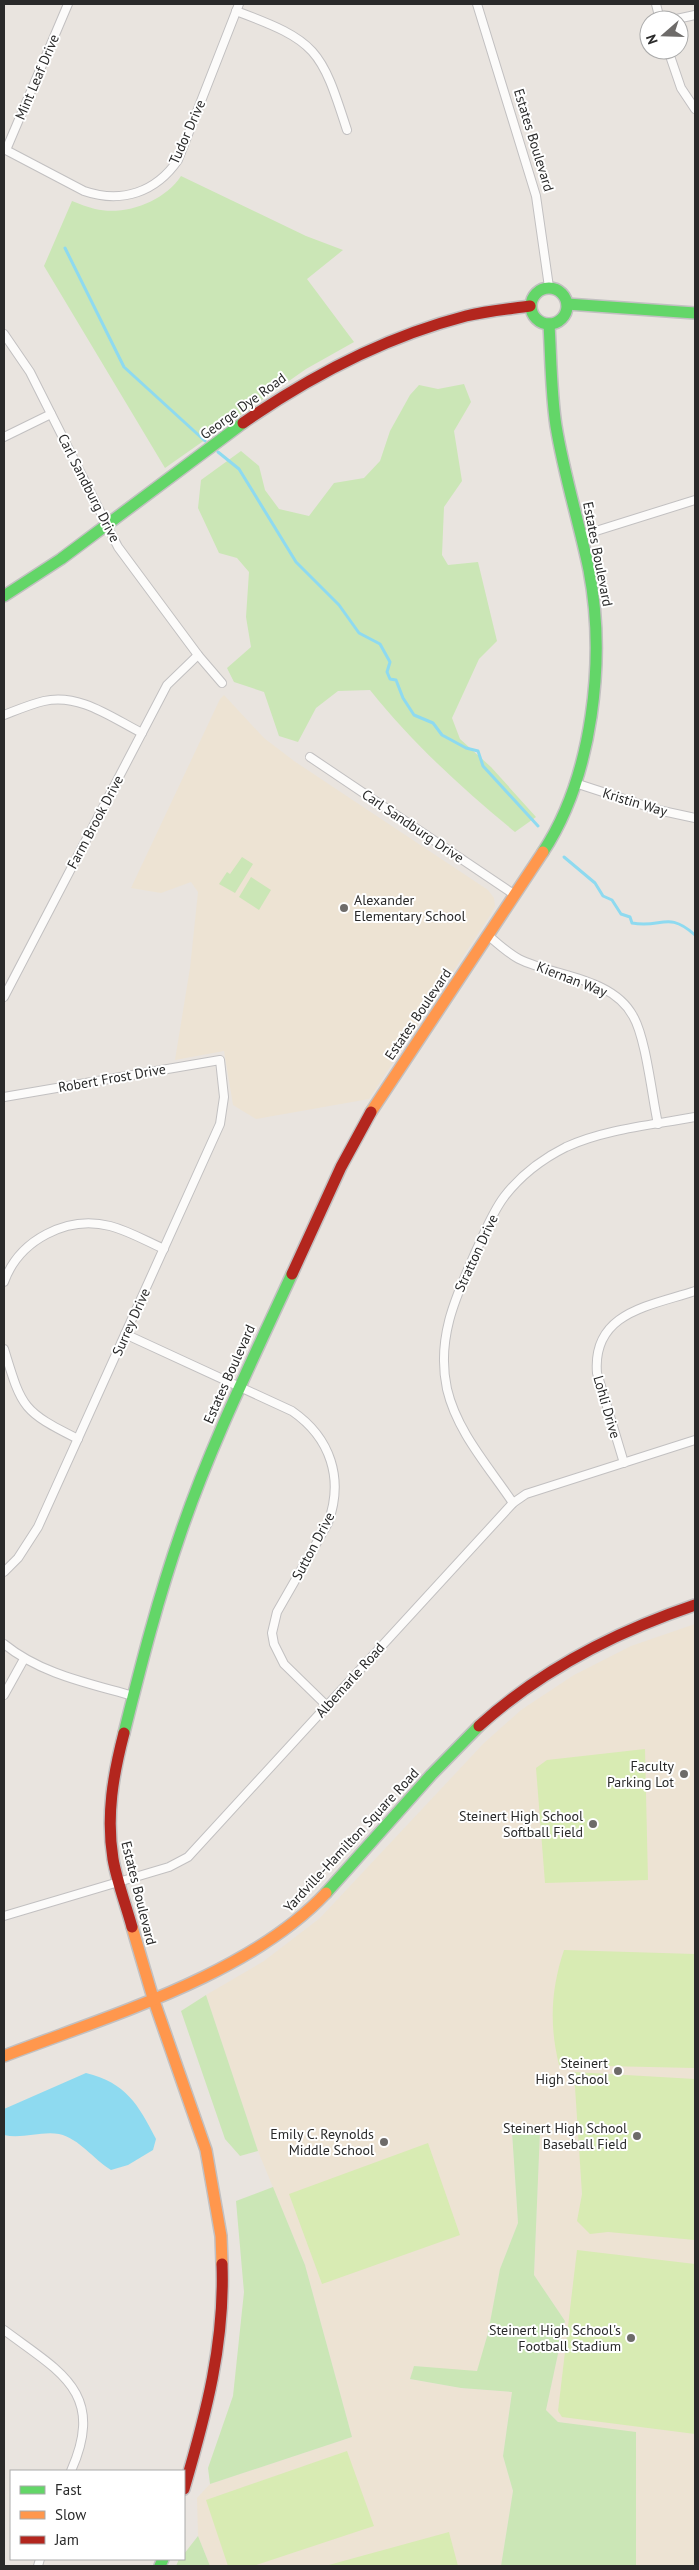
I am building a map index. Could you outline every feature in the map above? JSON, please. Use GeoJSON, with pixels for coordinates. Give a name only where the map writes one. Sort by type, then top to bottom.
{"type":"FeatureCollection","features":[{"type":"Feature","properties":{"kind":"street","name":"Mint Leaf Drive"},"geometry":{"type":"LineString","coordinates":[[5,150],[68,4]]}},
{"type":"Feature","properties":{"kind":"street","name":"Estates Boulevard"},"geometry":{"type":"LineString","coordinates":[[477,4],[536,196],[549,288]]}},
{"type":"Feature","properties":{"kind":"street","name":"Tudor Drive"},"geometry":{"type":"LineString","coordinates":[[5,150],[84,192],[96,196],[125,197],[150,188],[162,179],[178,160],[237,7]]}},
{"type":"Feature","properties":{"kind":"street"},"geometry":{"type":"LineString","coordinates":[[237,7],[287,31],[316,54],[332,81],[347,130]]}},
{"type":"Feature","properties":{"kind":"street"},"geometry":{"type":"LineString","coordinates":[[671,60],[681,88],[695,109]]}},
{"type":"Feature","properties":{"kind":"street"},"geometry":{"type":"LineString","coordinates":[[549,288],[559,291],[567,304],[562,318],[549,324],[534,317],[530,306],[536,293],[549,288]]}},
{"type":"Feature","properties":{"kind":"street"},"geometry":{"type":"LineString","coordinates":[[567,304],[695,313]]}},
{"type":"Feature","properties":{"kind":"street","name":"George Dye Road"},"geometry":{"type":"LineString","coordinates":[[4,596],[34,577],[284,394],[343,360],[378,344],[433,324],[471,314],[530,306]]}},
{"type":"Feature","properties":{"kind":"street","name":"Estates Boulevard"},"geometry":{"type":"LineString","coordinates":[[185,2486],[205,2418],[215,2373],[223,2296],[221,2236],[206,2150],[153,1998],[118,1882],[110,1836],[111,1789],[133,1696],[181,1531],[240,1386],[356,1137],[391,1081],[489,936],[551,837],[575,783],[592,718],[597,663],[594,600],[556,425],[549,324]]}},
{"type":"Feature","properties":{"kind":"street","name":"Carl Sandburg Drive"},"geometry":{"type":"LineString","coordinates":[[4,334],[23,359],[106,525],[131,565],[198,655],[222,683]]}},
{"type":"Feature","properties":{"kind":"street"},"geometry":{"type":"LineString","coordinates":[[4,437],[51,414]]}},
{"type":"Feature","properties":{"kind":"street"},"geometry":{"type":"LineString","coordinates":[[580,536],[695,500]]}},
{"type":"Feature","properties":{"kind":"street","name":"Farm Brook Drive"},"geometry":{"type":"LineString","coordinates":[[4,997],[167,685],[198,655]]}},
{"type":"Feature","properties":{"kind":"street"},"geometry":{"type":"LineString","coordinates":[[4,715],[43,701],[71,700],[94,708],[142,733]]}},
{"type":"Feature","properties":{"kind":"street","name":"Carl Sandburg Drive"},"geometry":{"type":"LineString","coordinates":[[310,757],[515,895]]}},
{"type":"Feature","properties":{"kind":"street","name":"Kristin Way"},"geometry":{"type":"LineString","coordinates":[[575,783],[658,810],[695,818]]}},
{"type":"Feature","properties":{"kind":"street","name":"Kiernan Way"},"geometry":{"type":"LineString","coordinates":[[489,936],[520,959],[609,992],[627,1007],[638,1028],[658,1124]]}},
{"type":"Feature","properties":{"kind":"street","name":"Robert Frost Drive"},"geometry":{"type":"LineString","coordinates":[[4,1097],[220,1060]]}},
{"type":"Feature","properties":{"kind":"street","name":"Surrey Drive"},"geometry":{"type":"LineString","coordinates":[[4,1572],[18,1558],[34,1535],[220,1124],[224,1097],[220,1060]]}},
{"type":"Feature","properties":{"kind":"street","name":"Stratton Drive"},"geometry":{"type":"LineString","coordinates":[[513,1503],[461,1426],[452,1406],[444,1370],[444,1348],[453,1302],[494,1213],[505,1196],[533,1168],[567,1147],[585,1140],[695,1117]]}},
{"type":"Feature","properties":{"kind":"street"},"geometry":{"type":"LineString","coordinates":[[4,1282],[14,1263],[30,1246],[48,1233],[71,1226],[95,1224],[109,1226],[164,1249]]}},
{"type":"Feature","properties":{"kind":"street","name":"Lohli Drive"},"geometry":{"type":"LineString","coordinates":[[624,1463],[597,1373],[596,1362],[600,1341],[607,1331],[624,1316],[695,1291]]}},
{"type":"Feature","properties":{"kind":"street","name":"Sutton Drive"},"geometry":{"type":"LineString","coordinates":[[126,1334],[240,1386],[304,1419],[323,1440],[334,1468],[335,1495],[328,1523],[277,1612],[272,1633],[274,1644],[284,1664],[327,1706]]}},
{"type":"Feature","properties":{"kind":"street"},"geometry":{"type":"LineString","coordinates":[[4,1349],[16,1390],[23,1402],[40,1420],[78,1439]]}},
{"type":"Feature","properties":{"kind":"street","name":"Albemarle Road"},"geometry":{"type":"LineString","coordinates":[[4,1916],[170,1867],[188,1857],[513,1503],[526,1494],[695,1440]]}},
{"type":"Feature","properties":{"kind":"street","name":"Yardville-Hamilton Square Road"},"geometry":{"type":"LineString","coordinates":[[4,2056],[153,1998],[247,1955],[290,1927],[460,1744],[492,1714],[542,1676],[603,1640],[636,1625],[695,1605]]}},
{"type":"Feature","properties":{"kind":"street"},"geometry":{"type":"LineString","coordinates":[[4,1644],[24,1659],[61,1676],[133,1696]]}},
{"type":"Feature","properties":{"kind":"street"},"geometry":{"type":"LineString","coordinates":[[4,1695],[24,1659]]}},
{"type":"Feature","properties":{"kind":"street"},"geometry":{"type":"LineString","coordinates":[[4,2330],[63,2374],[76,2393],[83,2413],[84,2427],[80,2448],[70,2470]]}},
{"type":"Feature","properties":{"kind":"shaded area","name":"Alexander Elementary School"},"geometry":{"type":"Polygon","coordinates":[[[224,695],[264,738],[294,761],[488,890],[494,898],[495,906],[491,914],[369,1099],[256,1119],[233,1105],[224,1051],[175,1060],[190,968],[198,892],[191,882],[161,893],[131,888],[220,699],[224,695]]]}},
{"type":"Feature","properties":{"kind":"shaded area"},"geometry":{"type":"Polygon","coordinates":[[[695,1624],[695,2566],[636,2566],[636,2433],[558,2422],[546,2410],[565,2321],[534,2275],[540,2131],[512,2133],[518,2223],[500,2269],[488,2333],[477,2372],[414,2366],[410,2379],[461,2388],[512,2392],[503,2456],[513,2491],[501,2566],[210,2566],[198,2536],[197,2498],[210,2484],[352,2437],[305,2265],[258,2151],[206,1995],[264,1961],[320,1918],[483,1744],[521,1710],[574,1675],[631,1646],[695,1624]]]}},
{"type":"Feature","properties":{"kind":"green space"},"geometry":{"type":"Polygon","coordinates":[[[181,176],[306,236],[343,250],[307,279],[354,342],[306,369],[165,468],[44,266],[72,201],[107,211],[131,208],[143,205],[165,193],[181,176]]]}},
{"type":"Feature","properties":{"kind":"green space"},"geometry":{"type":"Polygon","coordinates":[[[464,384],[471,402],[454,431],[462,481],[444,507],[442,555],[448,565],[478,562],[497,641],[479,659],[452,718],[460,739],[491,767],[536,817],[515,832],[439,765],[386,710],[370,690],[338,691],[316,708],[298,742],[279,736],[264,692],[234,682],[227,668],[251,647],[246,617],[249,572],[237,558],[219,553],[198,508],[201,480],[241,451],[259,466],[265,490],[279,509],[309,516],[334,483],[364,478],[380,461],[390,431],[410,395],[419,385],[438,389],[464,384]]]}},
{"type":"Feature","properties":{"kind":"green space"},"geometry":{"type":"Polygon","coordinates":[[[242,857],[253,864],[235,893],[219,884],[227,872],[230,874],[242,857]]]}},
{"type":"Feature","properties":{"kind":"green space"},"geometry":{"type":"Polygon","coordinates":[[[251,877],[271,890],[259,910],[239,897],[251,877]]]}},
{"type":"Feature","properties":{"kind":"green space","name":"Steinert High School Softball Field"},"geometry":{"type":"Polygon","coordinates":[[[645,1749],[648,1880],[545,1883],[536,1768],[547,1760],[645,1749]]]}},
{"type":"Feature","properties":{"kind":"green space"},"geometry":{"type":"Polygon","coordinates":[[[564,1950],[695,1954],[695,2068],[559,2065],[554,2035],[553,2007],[556,1979],[564,1950]]]}},
{"type":"Feature","properties":{"kind":"green space"},"geometry":{"type":"Polygon","coordinates":[[[206,1995],[258,2151],[240,2156],[225,2139],[181,2011],[206,1995]]]}},
{"type":"Feature","properties":{"kind":"green space","name":"Steinert High School Baseball Field"},"geometry":{"type":"Polygon","coordinates":[[[574,2072],[695,2079],[695,2240],[608,2232],[590,2234],[577,2221],[582,2194],[574,2072]]]}},
{"type":"Feature","properties":{"kind":"green space"},"geometry":{"type":"Polygon","coordinates":[[[540,2131],[534,2275],[565,2321],[546,2410],[558,2422],[636,2432],[636,2566],[501,2566],[513,2491],[503,2456],[512,2392],[461,2388],[410,2379],[414,2366],[477,2371],[488,2333],[500,2269],[518,2223],[512,2132],[540,2131]]]}},
{"type":"Feature","properties":{"kind":"green space"},"geometry":{"type":"Polygon","coordinates":[[[428,2143],[460,2235],[322,2284],[289,2194],[428,2143]]]}},
{"type":"Feature","properties":{"kind":"green space"},"geometry":{"type":"Polygon","coordinates":[[[273,2187],[305,2265],[352,2437],[210,2484],[208,2468],[233,2396],[244,2292],[236,2201],[273,2187]]]}},
{"type":"Feature","properties":{"kind":"green space","name":"Steinert High School's Football Stadium"},"geometry":{"type":"Polygon","coordinates":[[[577,2250],[695,2264],[695,2434],[562,2417],[558,2411],[577,2250]]]}},
{"type":"Feature","properties":{"kind":"green space"},"geometry":{"type":"Polygon","coordinates":[[[347,2451],[374,2526],[253,2566],[228,2566],[206,2500],[347,2451]]]}},
{"type":"Feature","properties":{"kind":"green space"},"geometry":{"type":"Polygon","coordinates":[[[449,2532],[458,2566],[325,2566],[449,2532]]]}},
{"type":"Feature","properties":{"kind":"green space"},"geometry":{"type":"Polygon","coordinates":[[[198,2536],[210,2566],[176,2566],[179,2560],[185,2560],[185,2553],[198,2536]]]}},
{"type":"Feature","properties":{"kind":"water"},"geometry":{"type":"Polygon","coordinates":[[[86,2073],[100,2077],[121,2089],[136,2105],[156,2139],[153,2150],[128,2165],[111,2170],[73,2140],[59,2134],[4,2135],[4,2109],[86,2073]]]}},
{"type":"Feature","properties":{"kind":"waterway"},"geometry":{"type":"LineString","coordinates":[[65,248],[124,367],[205,441]]}},
{"type":"Feature","properties":{"kind":"waterway"},"geometry":{"type":"LineString","coordinates":[[218,452],[239,469],[296,562],[339,605],[359,633],[380,644],[390,662],[387,672],[390,679],[396,680],[403,698],[414,715],[433,723],[442,735],[466,748],[478,751],[483,766],[538,826]]}},
{"type":"Feature","properties":{"kind":"waterway"},"geometry":{"type":"LineString","coordinates":[[564,857],[595,883],[603,896],[612,900],[621,914],[630,917],[632,923],[678,923],[695,935]]}},
{"type":"Feature","properties":{"kind":"traffic: fast"},"geometry":{"type":"LineString","coordinates":[[549,288],[556,289],[562,293],[566,299],[567,306],[566,313],[562,319],[556,323],[549,324],[542,323],[536,319],[532,313],[531,306],[532,299],[536,293],[542,289],[549,288]]}},
{"type":"Feature","properties":{"kind":"traffic: fast"},"geometry":{"type":"LineString","coordinates":[[567,304],[695,313]]}},
{"type":"Feature","properties":{"kind":"traffic: fast"},"geometry":{"type":"LineString","coordinates":[[543,852],[560,822],[574,788],[584,753],[591,716],[596,641],[594,605],[589,570],[556,426],[549,324]]}},
{"type":"Feature","properties":{"kind":"traffic: fast"},"geometry":{"type":"LineString","coordinates":[[4,596],[61,559],[243,423]]}},
{"type":"Feature","properties":{"kind":"traffic: fast"},"geometry":{"type":"LineString","coordinates":[[124,1733],[157,1607],[193,1499],[233,1402],[292,1274]]}},
{"type":"Feature","properties":{"kind":"traffic: fast"},"geometry":{"type":"LineString","coordinates":[[326,1893],[431,1775],[479,1726]]}},
{"type":"Feature","properties":{"kind":"traffic: fast"},"geometry":{"type":"LineString","coordinates":[[160,2566],[163,2560]]}},
{"type":"Feature","properties":{"kind":"traffic: slow"},"geometry":{"type":"LineString","coordinates":[[371,1112],[543,852]]}},
{"type":"Feature","properties":{"kind":"traffic: slow"},"geometry":{"type":"LineString","coordinates":[[4,2056],[131,2008],[218,1970],[258,1947],[294,1922],[326,1893]]}},
{"type":"Feature","properties":{"kind":"traffic: slow"},"geometry":{"type":"LineString","coordinates":[[132,1927],[153,1998],[206,2150],[221,2236],[222,2264]]}},
{"type":"Feature","properties":{"kind":"traffic: jam"},"geometry":{"type":"LineString","coordinates":[[243,423],[296,389],[378,346],[466,316],[530,306]]}},
{"type":"Feature","properties":{"kind":"traffic: jam"},"geometry":{"type":"LineString","coordinates":[[292,1274],[341,1167],[371,1112]]}},
{"type":"Feature","properties":{"kind":"traffic: jam"},"geometry":{"type":"LineString","coordinates":[[479,1726],[528,1687],[581,1654],[636,1627],[695,1605]]}},
{"type":"Feature","properties":{"kind":"traffic: jam"},"geometry":{"type":"LineString","coordinates":[[124,1733],[114,1780],[110,1827],[113,1859],[132,1927]]}},
{"type":"Feature","properties":{"kind":"traffic: jam"},"geometry":{"type":"LineString","coordinates":[[185,2486],[200,2433],[217,2350],[222,2293],[222,2264]]}},
{"type":"Feature","properties":{"kind":"place","name":"Alexander Elementary School"},"geometry":{"type":"Point","coordinates":[344,908]}},
{"type":"Feature","properties":{"kind":"place","name":"Faculty Parking Lot"},"geometry":{"type":"Point","coordinates":[684,1774]}},
{"type":"Feature","properties":{"kind":"place","name":"Steinert High School Softball Field"},"geometry":{"type":"Point","coordinates":[593,1824]}},
{"type":"Feature","properties":{"kind":"place","name":"Steinert High School"},"geometry":{"type":"Point","coordinates":[618,2071]}},
{"type":"Feature","properties":{"kind":"place","name":"Steinert High School Baseball Field"},"geometry":{"type":"Point","coordinates":[637,2136]}},
{"type":"Feature","properties":{"kind":"place","name":"Emily C. Reynolds Middle School"},"geometry":{"type":"Point","coordinates":[384,2142]}},
{"type":"Feature","properties":{"kind":"place","name":"Steinert High School's Football Stadium"},"geometry":{"type":"Point","coordinates":[631,2338]}}]}
